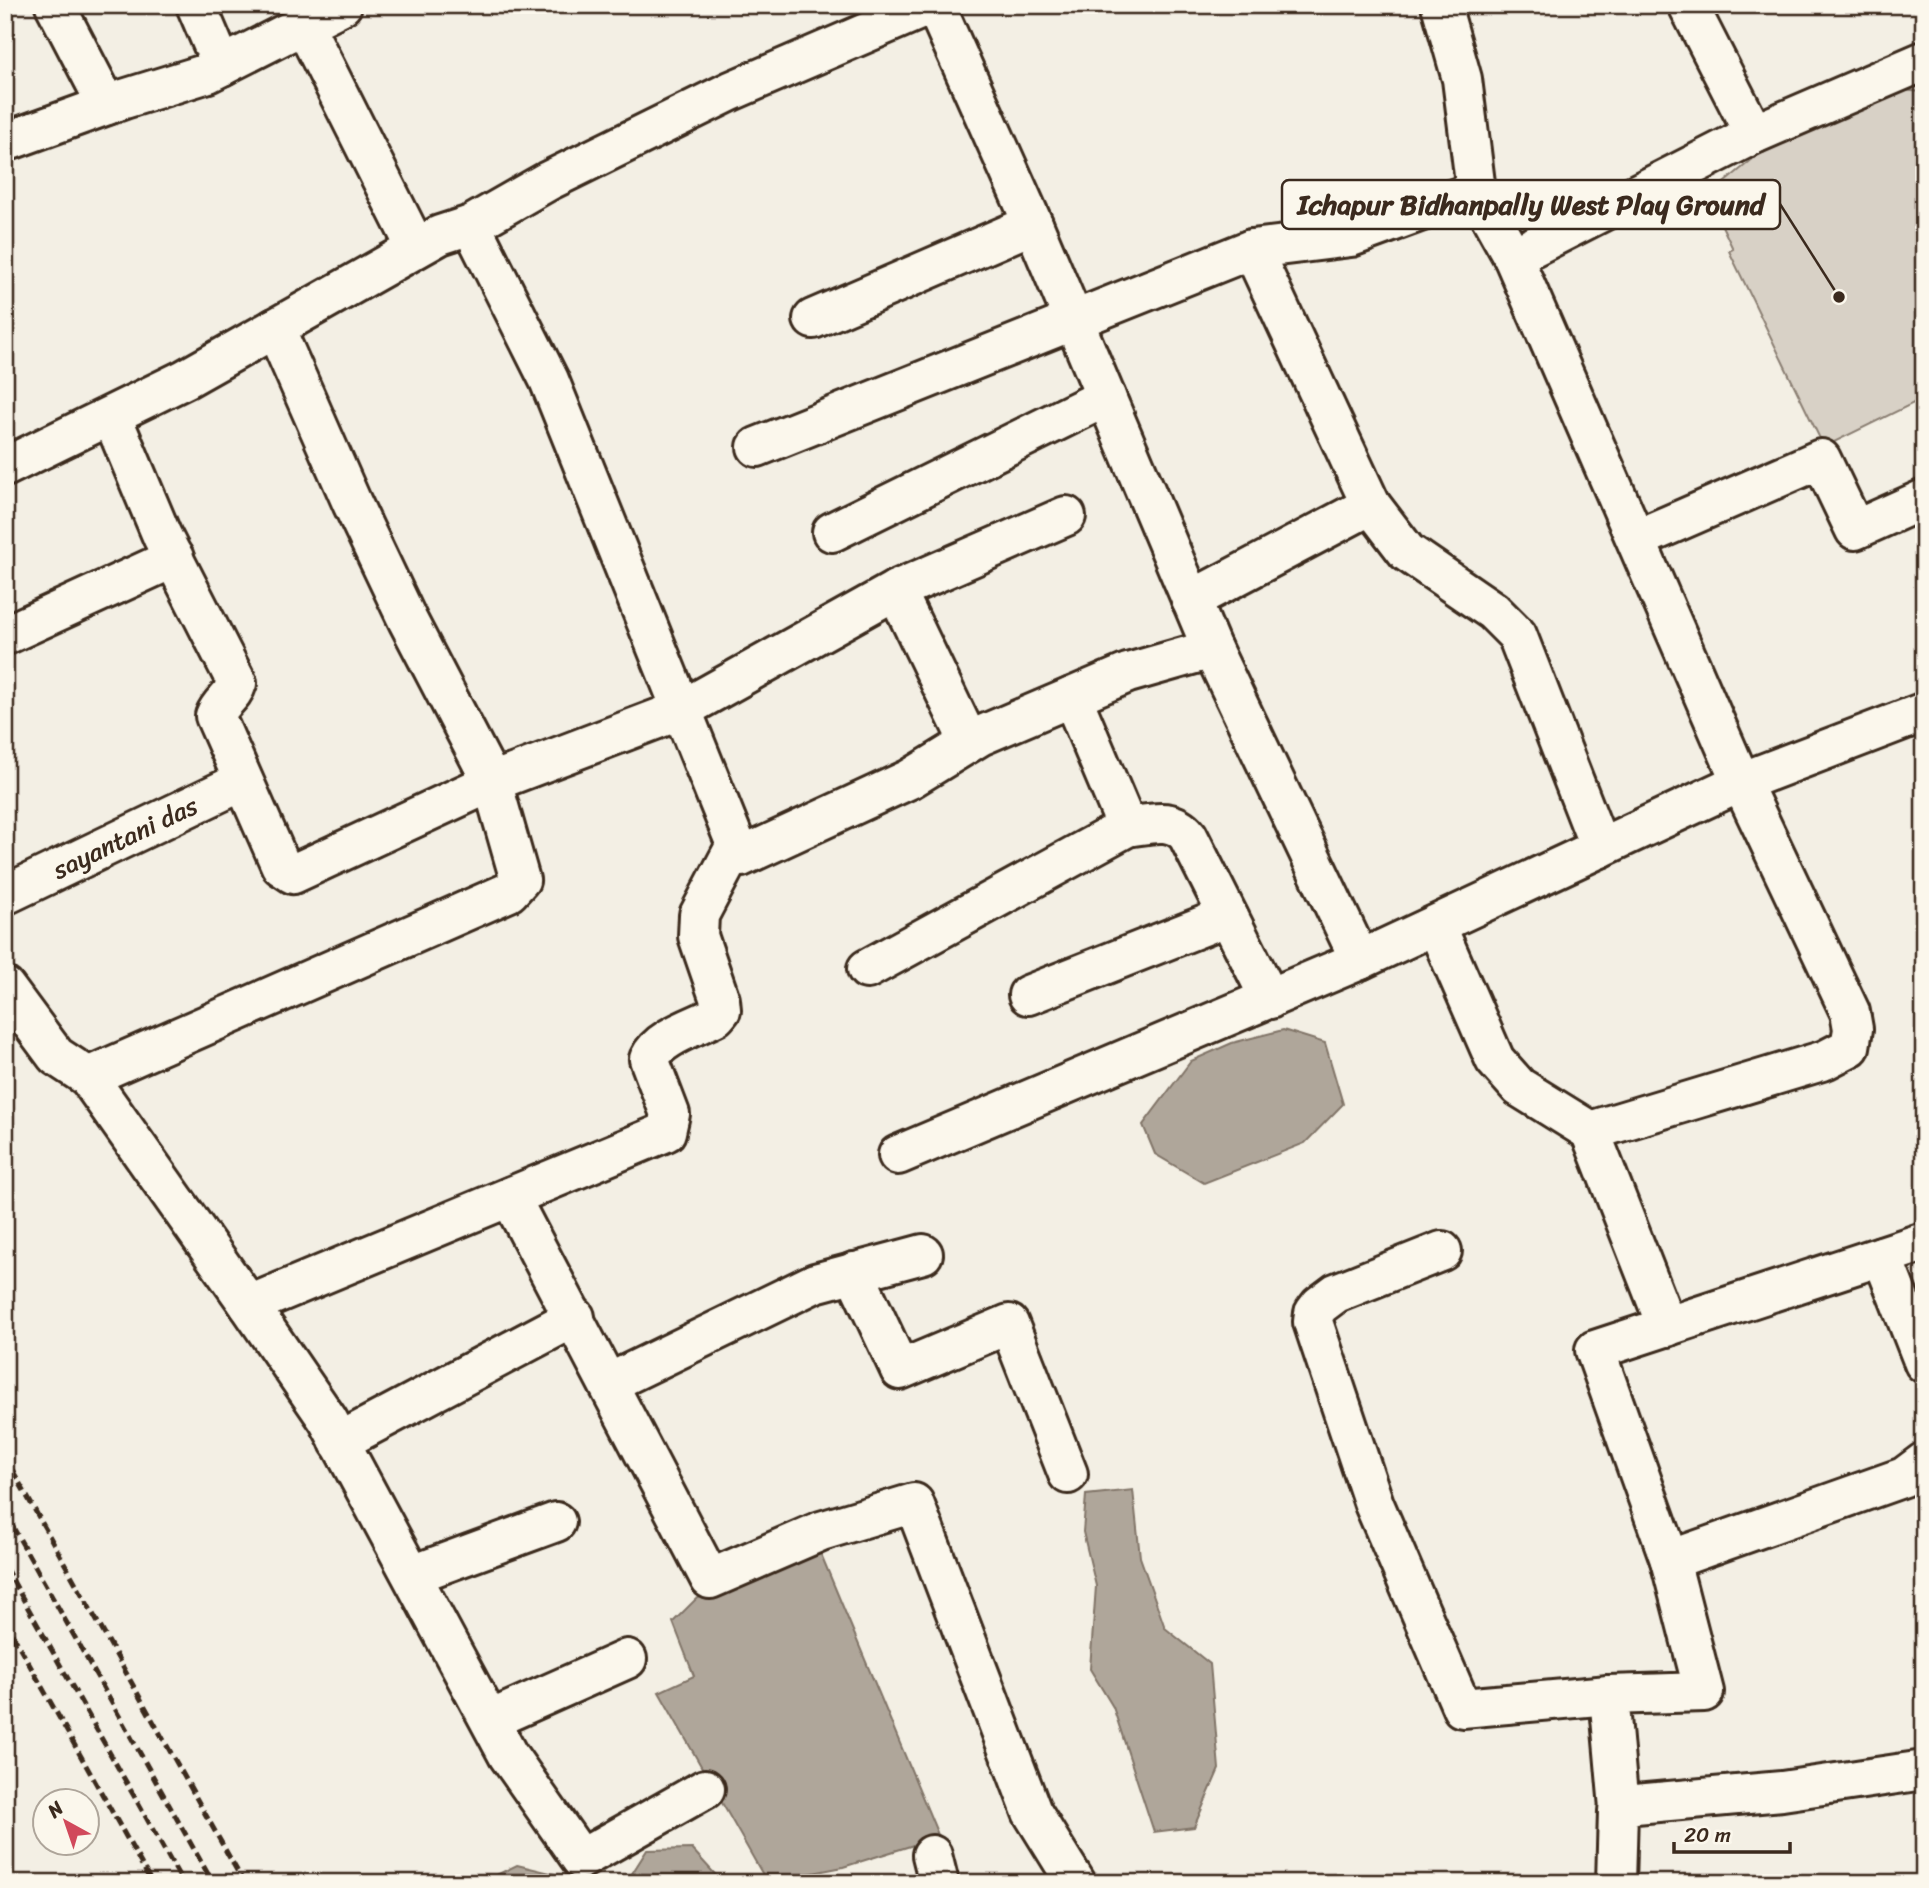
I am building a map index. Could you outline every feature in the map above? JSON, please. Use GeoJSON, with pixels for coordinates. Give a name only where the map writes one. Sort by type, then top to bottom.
{"type":"FeatureCollection","features":[{"type":"Feature","properties":{"kind":"street"},"geometry":{"type":"LineString","coordinates":[[55,5],[107,105]]}},
{"type":"Feature","properties":{"kind":"street"},"geometry":{"type":"LineString","coordinates":[[196,5],[222,66]]}},
{"type":"Feature","properties":{"kind":"street"},"geometry":{"type":"LineString","coordinates":[[5,467],[112,417],[440,235],[471,225],[548,181],[731,91],[933,5],[1033,224],[1212,649],[1360,960]]}},
{"type":"Feature","properties":{"kind":"street"},"geometry":{"type":"LineString","coordinates":[[1441,5],[1462,79],[1476,191],[1513,257],[1741,782],[1850,1012],[1853,1029],[1850,1047],[1825,1060],[1590,1131]]}},
{"type":"Feature","properties":{"kind":"street"},"geometry":{"type":"LineString","coordinates":[[1688,5],[1754,134]]}},
{"type":"Feature","properties":{"kind":"street"},"geometry":{"type":"LineString","coordinates":[[5,142],[107,105],[208,73],[329,11],[416,248]]}},
{"type":"Feature","properties":{"kind":"street"},"geometry":{"type":"LineString","coordinates":[[1513,257],[1754,134],[1924,61]]}},
{"type":"Feature","properties":{"kind":"street"},"geometry":{"type":"LineString","coordinates":[[757,447],[1252,249],[1351,237],[1476,191]]}},
{"type":"Feature","properties":{"kind":"street"},"geometry":{"type":"LineString","coordinates":[[813,319],[1033,224]]}},
{"type":"Feature","properties":{"kind":"street"},"geometry":{"type":"LineString","coordinates":[[471,225],[549,380],[741,857],[910,779],[969,742],[1128,673],[1212,649]]}},
{"type":"Feature","properties":{"kind":"street"},"geometry":{"type":"LineString","coordinates":[[1252,249],[1371,505],[1407,552],[1493,611],[1517,635],[1600,848]]}},
{"type":"Feature","properties":{"kind":"street"},"geometry":{"type":"LineString","coordinates":[[88,1077],[509,892],[520,880],[492,782],[408,621],[352,503],[275,328]]}},
{"type":"Feature","properties":{"kind":"street"},"geometry":{"type":"LineString","coordinates":[[832,533],[1106,397]]}},
{"type":"Feature","properties":{"kind":"street"},"geometry":{"type":"LineString","coordinates":[[112,417],[174,558],[237,683],[234,693],[220,704],[215,716],[281,866],[293,874],[492,782],[681,710],[896,590],[1066,516]]}},
{"type":"Feature","properties":{"kind":"street"},"geometry":{"type":"LineString","coordinates":[[1637,539],[1821,459],[1855,530],[1924,499]]}},
{"type":"Feature","properties":{"kind":"street"},"geometry":{"type":"LineString","coordinates":[[1191,600],[1371,505]]}},
{"type":"Feature","properties":{"kind":"street"},"geometry":{"type":"LineString","coordinates":[[6,635],[174,558]]}},
{"type":"Feature","properties":{"kind":"street"},"geometry":{"type":"LineString","coordinates":[[896,590],[969,742]]}},
{"type":"Feature","properties":{"kind":"street"},"geometry":{"type":"LineString","coordinates":[[1072,697],[1127,827]]}},
{"type":"Feature","properties":{"kind":"street"},"geometry":{"type":"LineString","coordinates":[[898,1155],[1360,960],[1741,782],[1924,712]]}},
{"type":"Feature","properties":{"kind":"street","name":"sayantani das"},"geometry":{"type":"LineString","coordinates":[[5,895],[243,781]]}},
{"type":"Feature","properties":{"kind":"street"},"geometry":{"type":"LineString","coordinates":[[867,968],[1127,827],[1163,822],[1175,824],[1188,836],[1270,999]]}},
{"type":"Feature","properties":{"kind":"street"},"geometry":{"type":"LineString","coordinates":[[249,1305],[666,1132],[670,1114],[649,1059],[661,1044],[716,1016],[720,1010],[720,1000],[698,936],[699,915],[736,845]]}},
{"type":"Feature","properties":{"kind":"street"},"geometry":{"type":"LineString","coordinates":[[1028,995],[1228,916]]}},
{"type":"Feature","properties":{"kind":"street"},"geometry":{"type":"LineString","coordinates":[[1436,925],[1495,1060],[1519,1087],[1590,1131],[1667,1327]]}},
{"type":"Feature","properties":{"kind":"street"},"geometry":{"type":"LineString","coordinates":[[5,987],[56,1056],[88,1077],[328,1420],[508,1755],[588,1871],[705,1789]]}},
{"type":"Feature","properties":{"kind":"street"},"geometry":{"type":"LineString","coordinates":[[510,1197],[710,1579],[821,1531],[914,1503],[1032,1812],[1076,1883]]}},
{"type":"Feature","properties":{"kind":"street"},"geometry":{"type":"LineString","coordinates":[[1442,1251],[1336,1293],[1320,1305],[1314,1313],[1313,1322],[1374,1504],[1462,1707],[1609,1695],[1704,1692],[1670,1560],[1595,1350],[1924,1242]]}},
{"type":"Feature","properties":{"kind":"street"},"geometry":{"type":"LineString","coordinates":[[609,1383],[814,1283],[923,1254]]}},
{"type":"Feature","properties":{"kind":"street"},"geometry":{"type":"LineString","coordinates":[[1882,1256],[1924,1363]]}},
{"type":"Feature","properties":{"kind":"street"},"geometry":{"type":"LineString","coordinates":[[854,1272],[900,1370],[1009,1324],[1068,1474]]}},
{"type":"Feature","properties":{"kind":"street"},"geometry":{"type":"LineString","coordinates":[[339,1441],[575,1317]]}},
{"type":"Feature","properties":{"kind":"street"},"geometry":{"type":"LineString","coordinates":[[1670,1560],[1904,1477],[1924,1462]]}},
{"type":"Feature","properties":{"kind":"street"},"geometry":{"type":"LineString","coordinates":[[412,1575],[556,1522]]}},
{"type":"Feature","properties":{"kind":"street"},"geometry":{"type":"LineString","coordinates":[[490,1720],[628,1659]]}},
{"type":"Feature","properties":{"kind":"street"},"geometry":{"type":"LineString","coordinates":[[1609,1695],[1619,1808],[1616,1883]]}},
{"type":"Feature","properties":{"kind":"street"},"geometry":{"type":"LineString","coordinates":[[1619,1808],[1624,1805],[1782,1791],[1924,1770]]}},
{"type":"Feature","properties":{"kind":"shaded area"},"geometry":{"type":"Polygon","coordinates":[[[1888,89],[1924,92],[1924,398],[1824,447],[1729,251],[1733,249],[1708,196],[1766,148],[1888,89]]]}},
{"type":"Feature","properties":{"kind":"shaded area"},"geometry":{"type":"Polygon","coordinates":[[[1283,1030],[1325,1043],[1343,1104],[1305,1143],[1204,1183],[1155,1154],[1143,1125],[1191,1061],[1232,1043],[1283,1030]]]}},
{"type":"Feature","properties":{"kind":"shaded area"},"geometry":{"type":"Polygon","coordinates":[[[1133,1490],[1140,1557],[1165,1628],[1210,1664],[1219,1769],[1194,1827],[1154,1832],[1113,1707],[1090,1669],[1096,1586],[1083,1532],[1086,1495],[1133,1490]]]}},
{"type":"Feature","properties":{"kind":"shaded area"},"geometry":{"type":"Polygon","coordinates":[[[818,1547],[939,1837],[843,1867],[767,1882],[659,1692],[694,1676],[673,1622],[696,1599],[818,1547]]]}},
{"type":"Feature","properties":{"kind":"shaded area"},"geometry":{"type":"Polygon","coordinates":[[[692,1849],[723,1883],[626,1883],[647,1850],[692,1849]]]}},
{"type":"Feature","properties":{"kind":"shaded area"},"geometry":{"type":"Polygon","coordinates":[[[517,1865],[555,1874],[560,1883],[480,1883],[517,1865]]]}},
{"type":"Feature","properties":{"kind":"railway"},"geometry":{"type":"LineString","coordinates":[[5,1457],[244,1883]]}},
{"type":"Feature","properties":{"kind":"railway"},"geometry":{"type":"LineString","coordinates":[[5,1513],[213,1883]]}},
{"type":"Feature","properties":{"kind":"railway"},"geometry":{"type":"LineString","coordinates":[[5,1567],[183,1883]]}},
{"type":"Feature","properties":{"kind":"railway"},"geometry":{"type":"LineString","coordinates":[[5,1621],[152,1883]]}},
{"type":"Feature","properties":{"kind":"place","name":"Ichapur Bidhanpally West Play Ground"},"geometry":{"type":"Point","coordinates":[1839,297]}}]}
